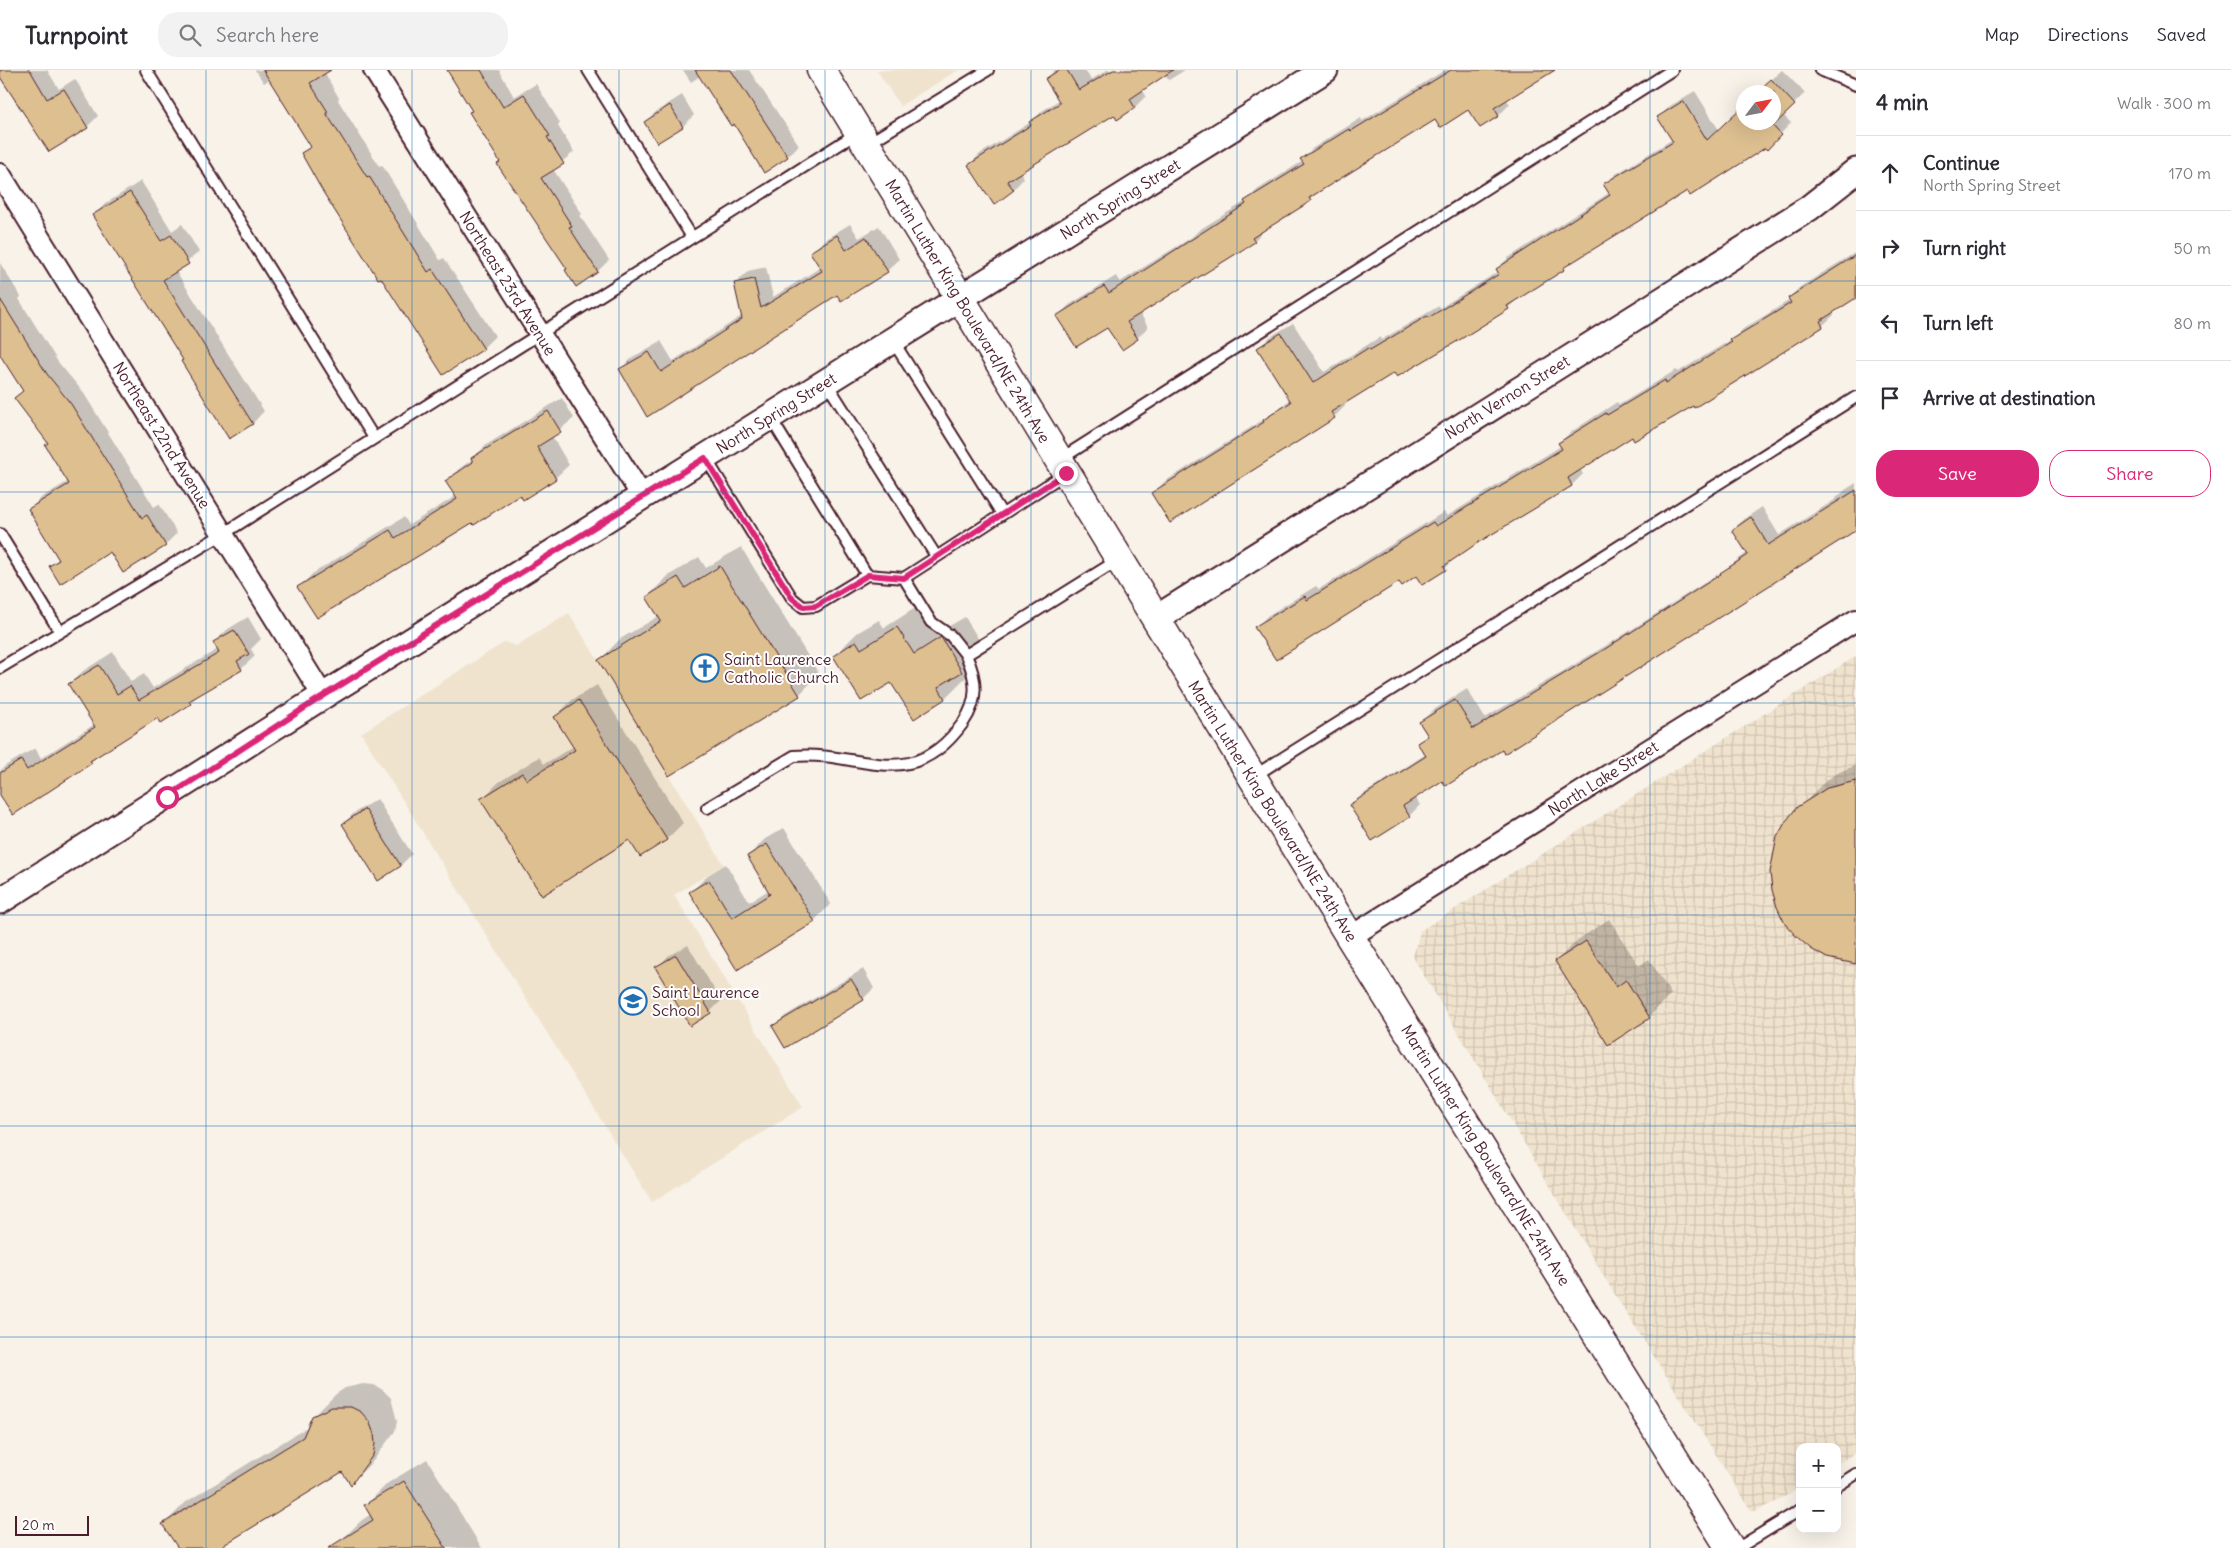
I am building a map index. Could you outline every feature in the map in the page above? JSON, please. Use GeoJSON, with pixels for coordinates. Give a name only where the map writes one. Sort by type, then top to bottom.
{"type":"FeatureCollection","features":[{"type":"Feature","properties":{"kind":"main road","name":"Martin Luther King Boulevard/NE 24th Ave"},"geometry":{"type":"LineString","coordinates":[[821,70],[1350,937],[1730,1548]]}},
{"type":"Feature","properties":{"kind":"street","name":"Northeast 23rd Avenue"},"geometry":{"type":"LineString","coordinates":[[374,70],[642,496]]}},
{"type":"Feature","properties":{"kind":"street","name":"North Spring Street"},"geometry":{"type":"LineString","coordinates":[[2,894],[893,341],[1325,70]]}},
{"type":"Feature","properties":{"kind":"street","name":"North Vernon Street"},"geometry":{"type":"LineString","coordinates":[[1155,619],[1809,208],[1856,171]]}},
{"type":"Feature","properties":{"kind":"street","name":"Northeast 22nd Avenue"},"geometry":{"type":"LineString","coordinates":[[0,174],[323,696]]}},
{"type":"Feature","properties":{"kind":"street","name":"North Lake Street"},"geometry":{"type":"LineString","coordinates":[[1350,937],[1856,620]]}},
{"type":"Feature","properties":{"kind":"lane"},"geometry":{"type":"LineString","coordinates":[[146,70],[374,438]]}},
{"type":"Feature","properties":{"kind":"lane"},"geometry":{"type":"LineString","coordinates":[[588,70],[692,237]]}},
{"type":"Feature","properties":{"kind":"lane"},"geometry":{"type":"LineString","coordinates":[[0,668],[223,534],[692,237],[863,138],[988,70]]}},
{"type":"Feature","properties":{"kind":"lane"},"geometry":{"type":"LineString","coordinates":[[705,458],[792,598],[803,607],[816,606],[868,575],[904,578],[1002,514],[1062,467],[1672,70]]}},
{"type":"Feature","properties":{"kind":"lane"},"geometry":{"type":"LineString","coordinates":[[1820,70],[1856,85]]}},
{"type":"Feature","properties":{"kind":"lane"},"geometry":{"type":"LineString","coordinates":[[893,341],[1002,514]]}},
{"type":"Feature","properties":{"kind":"lane"},"geometry":{"type":"LineString","coordinates":[[826,382],[936,556]]}},
{"type":"Feature","properties":{"kind":"lane"},"geometry":{"type":"LineString","coordinates":[[1252,777],[1856,397]]}},
{"type":"Feature","properties":{"kind":"lane"},"geometry":{"type":"LineString","coordinates":[[770,417],[868,575]]}},
{"type":"Feature","properties":{"kind":"lane"},"geometry":{"type":"LineString","coordinates":[[0,534],[60,632]]}},
{"type":"Feature","properties":{"kind":"lane"},"geometry":{"type":"LineString","coordinates":[[966,655],[1119,560]]}},
{"type":"Feature","properties":{"kind":"lane"},"geometry":{"type":"LineString","coordinates":[[707,808],[794,756],[808,755],[889,766],[905,764],[930,754],[952,737],[968,716],[976,688],[974,674],[966,655],[951,636],[931,622],[904,578]]}},
{"type":"Feature","properties":{"kind":"lane"},"geometry":{"type":"LineString","coordinates":[[1841,1483],[1856,1474]]}},
{"type":"Feature","properties":{"kind":"lane"},"geometry":{"type":"LineString","coordinates":[[1738,1548],[1796,1512]]}},
{"type":"Feature","properties":{"kind":"shaded area"},"geometry":{"type":"Polygon","coordinates":[[[877,70],[958,70],[900,106],[877,70]]]}},
{"type":"Feature","properties":{"kind":"shaded area","name":"Saint Laurence School"},"geometry":{"type":"Polygon","coordinates":[[[569,613],[724,865],[674,895],[803,1107],[652,1202],[361,733],[505,642],[516,646],[569,613]]]}},
{"type":"Feature","properties":{"kind":"shaded area"},"geometry":{"type":"Polygon","coordinates":[[[1856,656],[1856,1452],[1841,1461],[1841,1443],[1796,1443],[1796,1490],[1776,1502],[1752,1512],[1612,1290],[1413,957],[1420,931],[1856,656]]]}},
{"type":"Feature","properties":{"kind":"building"},"geometry":{"type":"Polygon","coordinates":[[[0,70],[30,70],[47,99],[64,89],[88,128],[49,152],[0,77],[0,70]]]}},
{"type":"Feature","properties":{"kind":"building"},"geometry":{"type":"Polygon","coordinates":[[[263,70],[331,70],[310,83],[328,112],[326,113],[367,177],[369,176],[428,272],[432,269],[484,349],[443,375],[381,278],[378,279],[323,192],[301,153],[311,147],[263,70]]]}},
{"type":"Feature","properties":{"kind":"building"},"geometry":{"type":"Polygon","coordinates":[[[447,70],[481,70],[503,107],[524,94],[550,136],[547,137],[564,164],[541,178],[572,226],[569,227],[598,272],[576,287],[565,270],[567,269],[497,164],[500,162],[469,112],[472,111],[447,70]]]}},
{"type":"Feature","properties":{"kind":"building"},"geometry":{"type":"Polygon","coordinates":[[[695,70],[731,70],[788,157],[764,173],[734,124],[731,126],[695,70]]]}},
{"type":"Feature","properties":{"kind":"building"},"geometry":{"type":"Polygon","coordinates":[[[1059,70],[1067,70],[1079,90],[1113,70],[1173,70],[1130,99],[1135,108],[1117,120],[1114,115],[1007,181],[1014,190],[994,205],[968,165],[1031,125],[1029,122],[1060,103],[1045,79],[1059,70]]]}},
{"type":"Feature","properties":{"kind":"building"},"geometry":{"type":"Polygon","coordinates":[[[1451,70],[1555,70],[1494,108],[1499,116],[1480,128],[1468,110],[1440,128],[1435,120],[1309,198],[1311,201],[1252,238],[1255,242],[1127,322],[1138,339],[1122,350],[1107,328],[1076,347],[1056,316],[1104,286],[1109,293],[1246,204],[1244,201],[1304,164],[1300,159],[1349,129],[1351,131],[1451,70]]]}},
{"type":"Feature","properties":{"kind":"building"},"geometry":{"type":"Polygon","coordinates":[[[1771,79],[1777,85],[1765,85],[1771,79]]]}},
{"type":"Feature","properties":{"kind":"building"},"geometry":{"type":"Polygon","coordinates":[[[1781,90],[1795,105],[1781,118],[1781,90]]]}},
{"type":"Feature","properties":{"kind":"building"},"geometry":{"type":"Polygon","coordinates":[[[1683,101],[1707,140],[1736,113],[1736,130],[1777,130],[1781,135],[1767,150],[1765,148],[1690,196],[1687,191],[1563,268],[1564,270],[1507,306],[1509,309],[1461,339],[1397,377],[1394,373],[1331,412],[1335,418],[1170,523],[1151,493],[1264,422],[1263,420],[1291,402],[1257,348],[1281,333],[1313,383],[1368,348],[1370,350],[1427,316],[1428,318],[1499,274],[1496,269],[1610,195],[1603,184],[1673,142],[1657,117],[1683,101]]]}},
{"type":"Feature","properties":{"kind":"building"},"geometry":{"type":"Polygon","coordinates":[[[670,105],[683,127],[657,143],[644,122],[670,105]]]}},
{"type":"Feature","properties":{"kind":"building"},"geometry":{"type":"Polygon","coordinates":[[[130,192],[161,241],[171,235],[189,264],[163,280],[253,424],[229,439],[181,361],[183,360],[92,215],[130,192]]]}},
{"type":"Feature","properties":{"kind":"building"},"geometry":{"type":"Polygon","coordinates":[[[837,235],[846,250],[866,237],[888,272],[841,301],[837,295],[647,417],[619,369],[649,352],[661,372],[742,319],[734,283],[754,279],[761,308],[822,271],[810,252],[837,235]]]}},
{"type":"Feature","properties":{"kind":"building"},"geometry":{"type":"Polygon","coordinates":[[[1856,255],[1856,298],[1820,321],[1823,327],[1694,408],[1693,406],[1634,441],[1632,437],[1568,478],[1572,486],[1479,542],[1444,566],[1446,570],[1422,585],[1416,576],[1402,586],[1399,582],[1276,660],[1254,627],[1305,596],[1307,600],[1433,522],[1436,526],[1562,449],[1558,443],[1665,380],[1666,383],[1732,342],[1730,340],[1791,303],[1788,298],[1856,255]]]}},
{"type":"Feature","properties":{"kind":"building"},"geometry":{"type":"Polygon","coordinates":[[[0,299],[47,374],[71,404],[142,518],[147,515],[166,546],[123,573],[110,552],[60,584],[49,566],[59,560],[28,509],[69,484],[45,445],[48,443],[14,398],[23,391],[0,355],[0,299]]]}},
{"type":"Feature","properties":{"kind":"building"},"geometry":{"type":"Polygon","coordinates":[[[548,411],[561,432],[537,447],[556,479],[523,500],[520,495],[474,525],[472,523],[317,618],[297,587],[390,530],[395,538],[457,499],[445,481],[473,462],[471,458],[548,411]]]}},
{"type":"Feature","properties":{"kind":"building"},"geometry":{"type":"Polygon","coordinates":[[[1856,490],[1856,530],[1504,754],[1502,750],[1446,786],[1442,781],[1403,806],[1410,817],[1372,841],[1349,805],[1426,756],[1417,743],[1428,736],[1419,722],[1455,700],[1473,729],[1605,649],[1748,555],[1732,530],[1751,517],[1768,545],[1856,490]]]}},
{"type":"Feature","properties":{"kind":"building"},"geometry":{"type":"Polygon","coordinates":[[[720,566],[800,696],[669,776],[598,660],[661,621],[646,597],[678,577],[685,588],[720,566]]]}},
{"type":"Feature","properties":{"kind":"building"},"geometry":{"type":"Polygon","coordinates":[[[897,627],[914,654],[941,637],[962,672],[938,687],[945,699],[914,719],[891,683],[861,701],[833,656],[856,641],[861,649],[897,627]]]}},
{"type":"Feature","properties":{"kind":"building"},"geometry":{"type":"Polygon","coordinates":[[[234,630],[249,654],[237,661],[242,670],[189,701],[191,704],[161,723],[158,718],[90,761],[92,763],[13,815],[0,795],[0,773],[21,760],[27,770],[95,727],[68,684],[99,665],[117,694],[130,686],[139,700],[219,653],[213,642],[234,630]]]}},
{"type":"Feature","properties":{"kind":"building"},"geometry":{"type":"Polygon","coordinates":[[[579,700],[667,840],[640,857],[629,840],[542,896],[480,799],[522,773],[527,780],[575,750],[554,717],[579,700]]]}},
{"type":"Feature","properties":{"kind":"building"},"geometry":{"type":"Polygon","coordinates":[[[1856,781],[1856,964],[1827,958],[1811,949],[1797,937],[1785,924],[1777,907],[1772,890],[1770,872],[1777,837],[1797,807],[1827,788],[1856,781]]]}},
{"type":"Feature","properties":{"kind":"building"},"geometry":{"type":"Polygon","coordinates":[[[365,809],[401,866],[378,881],[342,824],[365,809]]]}},
{"type":"Feature","properties":{"kind":"building"},"geometry":{"type":"Polygon","coordinates":[[[767,844],[815,922],[737,970],[689,892],[709,880],[732,918],[770,894],[747,856],[767,844]]]}},
{"type":"Feature","properties":{"kind":"building"},"geometry":{"type":"Polygon","coordinates":[[[1586,941],[1616,987],[1626,980],[1650,1018],[1608,1045],[1555,961],[1586,941]]]}},
{"type":"Feature","properties":{"kind":"building"},"geometry":{"type":"Polygon","coordinates":[[[676,955],[711,1013],[690,1026],[655,967],[676,955]]]}},
{"type":"Feature","properties":{"kind":"building"},"geometry":{"type":"Polygon","coordinates":[[[851,979],[864,1000],[785,1048],[772,1026],[851,979]]]}},
{"type":"Feature","properties":{"kind":"building"},"geometry":{"type":"Polygon","coordinates":[[[332,1407],[351,1407],[361,1412],[369,1421],[374,1434],[373,1455],[351,1485],[342,1472],[219,1548],[178,1548],[162,1524],[303,1437],[312,1416],[332,1407]]]}},
{"type":"Feature","properties":{"kind":"building"},"geometry":{"type":"Polygon","coordinates":[[[404,1481],[446,1548],[328,1548],[373,1520],[364,1505],[404,1481]]]}},
{"type":"Feature","properties":{"kind":"place","name":"Saint Laurence Catholic Church"},"geometry":{"type":"Point","coordinates":[705,668]}},
{"type":"Feature","properties":{"kind":"place","name":"Saint Laurence School"},"geometry":{"type":"Point","coordinates":[633,1001]}},
{"type":"Feature","properties":{"kind":"route"},"geometry":{"type":"LineString","coordinates":[[167,797],[323,696],[705,458],[792,598],[803,607],[816,606],[868,575],[904,578],[1066,473]]}}]}
